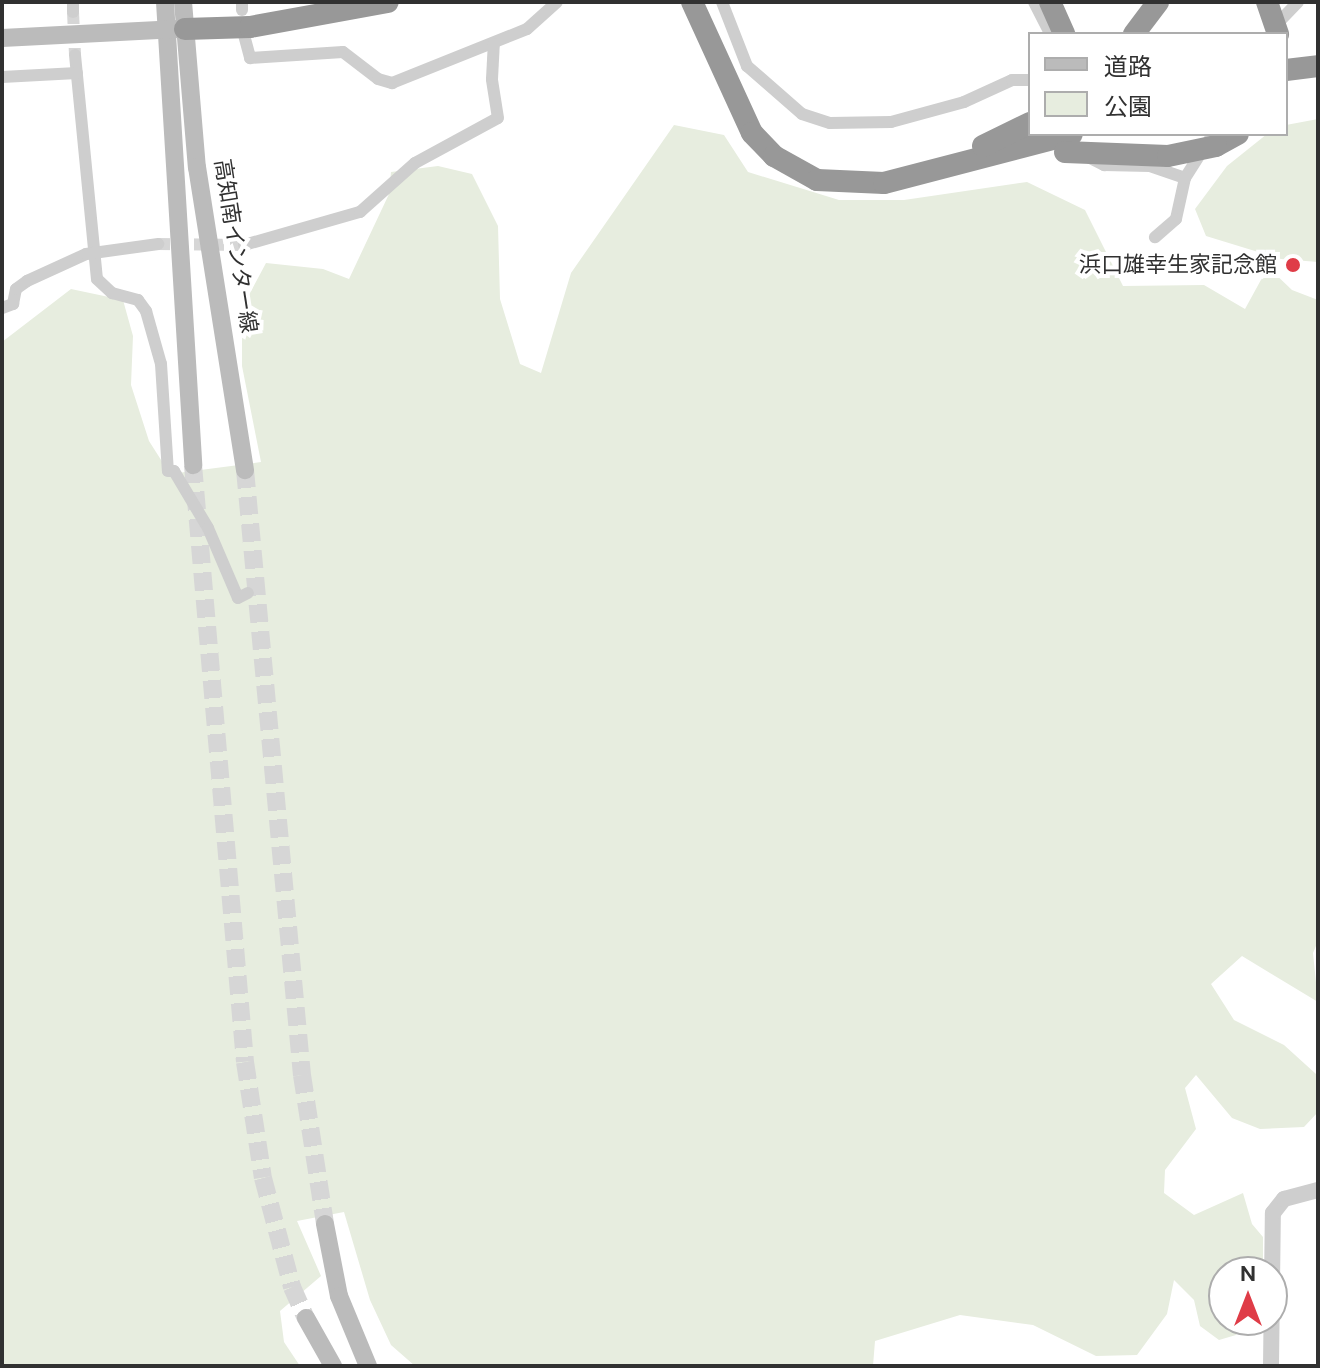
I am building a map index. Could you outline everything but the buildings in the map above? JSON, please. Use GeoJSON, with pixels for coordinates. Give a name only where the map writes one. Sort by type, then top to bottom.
{"type":"FeatureCollection","features":[{"type":"Feature","properties":{"kind":"highway"},"geometry":{"type":"LineString","coordinates":[[176,30],[343,2]]}},
{"type":"Feature","properties":{"kind":"highway"},"geometry":{"type":"LineString","coordinates":[[176,30],[250,27],[388,2]]}},
{"type":"Feature","properties":{"kind":"highway"},"geometry":{"type":"LineString","coordinates":[[692,2],[742,100],[764,127],[785,147],[837,171],[883,170],[1028,134]]}},
{"type":"Feature","properties":{"kind":"highway"},"geometry":{"type":"LineString","coordinates":[[709,2],[752,133],[774,156],[817,180],[867,185],[1067,140],[1187,154],[1233,136]]}},
{"type":"Feature","properties":{"kind":"highway"},"geometry":{"type":"LineString","coordinates":[[1050,2],[1063,32]]}},
{"type":"Feature","properties":{"kind":"highway"},"geometry":{"type":"LineString","coordinates":[[1136,32],[1158,2]]}},
{"type":"Feature","properties":{"kind":"highway"},"geometry":{"type":"LineString","coordinates":[[1267,2],[1277,32]]}},
{"type":"Feature","properties":{"kind":"highway"},"geometry":{"type":"LineString","coordinates":[[1288,70],[1318,66]]}},
{"type":"Feature","properties":{"kind":"highway"},"geometry":{"type":"LineString","coordinates":[[978,148],[1028,124]]}},
{"type":"Feature","properties":{"kind":"main road","name":"高知南インター線"},"geometry":{"type":"LineString","coordinates":[[165,2],[176,30],[245,470]]}},
{"type":"Feature","properties":{"kind":"main road","name":"高知南インター線"},"geometry":{"type":"LineString","coordinates":[[183,2],[176,30],[193,465]]}},
{"type":"Feature","properties":{"kind":"main road"},"geometry":{"type":"LineString","coordinates":[[2,38],[176,30]]}},
{"type":"Feature","properties":{"kind":"main road"},"geometry":{"type":"LineString","coordinates":[[325,1224],[339,1296],[368,1366]]}},
{"type":"Feature","properties":{"kind":"main road"},"geometry":{"type":"LineString","coordinates":[[306,1318],[333,1366]]}},
{"type":"Feature","properties":{"kind":"street"},"geometry":{"type":"LineString","coordinates":[[244,35],[250,58],[343,52],[378,79],[392,83],[527,29],[557,2]]}},
{"type":"Feature","properties":{"kind":"street"},"geometry":{"type":"LineString","coordinates":[[722,2],[747,66],[802,114],[830,123],[891,122],[964,102],[1012,80],[1028,80]]}},
{"type":"Feature","properties":{"kind":"street"},"geometry":{"type":"LineString","coordinates":[[1034,2],[1049,32]]}},
{"type":"Feature","properties":{"kind":"street"},"geometry":{"type":"LineString","coordinates":[[1269,32],[1298,2]]}},
{"type":"Feature","properties":{"kind":"street"},"geometry":{"type":"LineString","coordinates":[[244,245],[360,212],[415,163],[498,118],[492,79],[494,44]]}},
{"type":"Feature","properties":{"kind":"street"},"geometry":{"type":"LineString","coordinates":[[75,55],[93,253],[103,286],[138,300],[146,311],[161,364],[168,471],[174,471],[208,528],[238,598],[248,593]]}},
{"type":"Feature","properties":{"kind":"street"},"geometry":{"type":"LineString","coordinates":[[2,77],[77,73]]}},
{"type":"Feature","properties":{"kind":"street"},"geometry":{"type":"LineString","coordinates":[[1155,237],[1176,219],[1185,178],[1212,136]]}},
{"type":"Feature","properties":{"kind":"street"},"geometry":{"type":"LineString","coordinates":[[1067,140],[1104,165],[1150,166],[1185,178]]}},
{"type":"Feature","properties":{"kind":"street"},"geometry":{"type":"LineString","coordinates":[[2,308],[13,304],[16,289],[27,281],[93,253],[158,244]]}},
{"type":"Feature","properties":{"kind":"street"},"geometry":{"type":"LineString","coordinates":[[1271,1366],[1273,1213],[1284,1199],[1318,1190]]}},
{"type":"Feature","properties":{"kind":"green space"},"geometry":{"type":"Polygon","coordinates":[[[1318,119],[1318,262],[1281,259],[1206,236],[1195,209],[1227,166],[1264,136],[1288,136],[1288,125],[1318,119]]]}},
{"type":"Feature","properties":{"kind":"green space"},"geometry":{"type":"Polygon","coordinates":[[[674,125],[724,135],[748,172],[839,200],[904,200],[1027,182],[1085,210],[1123,286],[1204,285],[1245,309],[1268,267],[1292,290],[1318,300],[1318,941],[1313,953],[1318,1002],[1242,956],[1211,984],[1234,1020],[1284,1045],[1316,1074],[1318,1112],[1304,1127],[1260,1129],[1232,1118],[1196,1075],[1185,1088],[1196,1129],[1165,1170],[1164,1193],[1194,1215],[1243,1193],[1252,1224],[1263,1237],[1263,1256],[1208,1256],[1208,1332],[1200,1326],[1194,1300],[1174,1280],[1167,1314],[1137,1355],[1096,1356],[1033,1325],[960,1315],[875,1341],[873,1366],[415,1366],[391,1345],[370,1300],[344,1212],[297,1221],[321,1276],[280,1311],[284,1342],[300,1366],[2,1366],[2,342],[71,289],[123,300],[133,336],[131,385],[149,441],[170,474],[261,462],[242,366],[242,308],[266,263],[323,269],[349,279],[389,194],[391,172],[438,166],[472,174],[498,226],[500,299],[520,364],[541,373],[571,273],[674,125]]]}},
{"type":"Feature","properties":{"kind":"tunnel"},"geometry":{"type":"LineString","coordinates":[[73,12],[75,55]]}},
{"type":"Feature","properties":{"kind":"tunnel"},"geometry":{"type":"LineString","coordinates":[[158,244],[244,245]]}},
{"type":"Feature","properties":{"kind":"tunnel"},"geometry":{"type":"LineString","coordinates":[[193,465],[245,1062],[263,1178],[292,1287],[306,1318]]}},
{"type":"Feature","properties":{"kind":"tunnel"},"geometry":{"type":"LineString","coordinates":[[245,470],[302,1075],[325,1224]]}},
{"type":"Feature","properties":{"kind":"place","name":"浜口雄幸生家記念館"},"geometry":{"type":"Point","coordinates":[1293,265]}}]}
